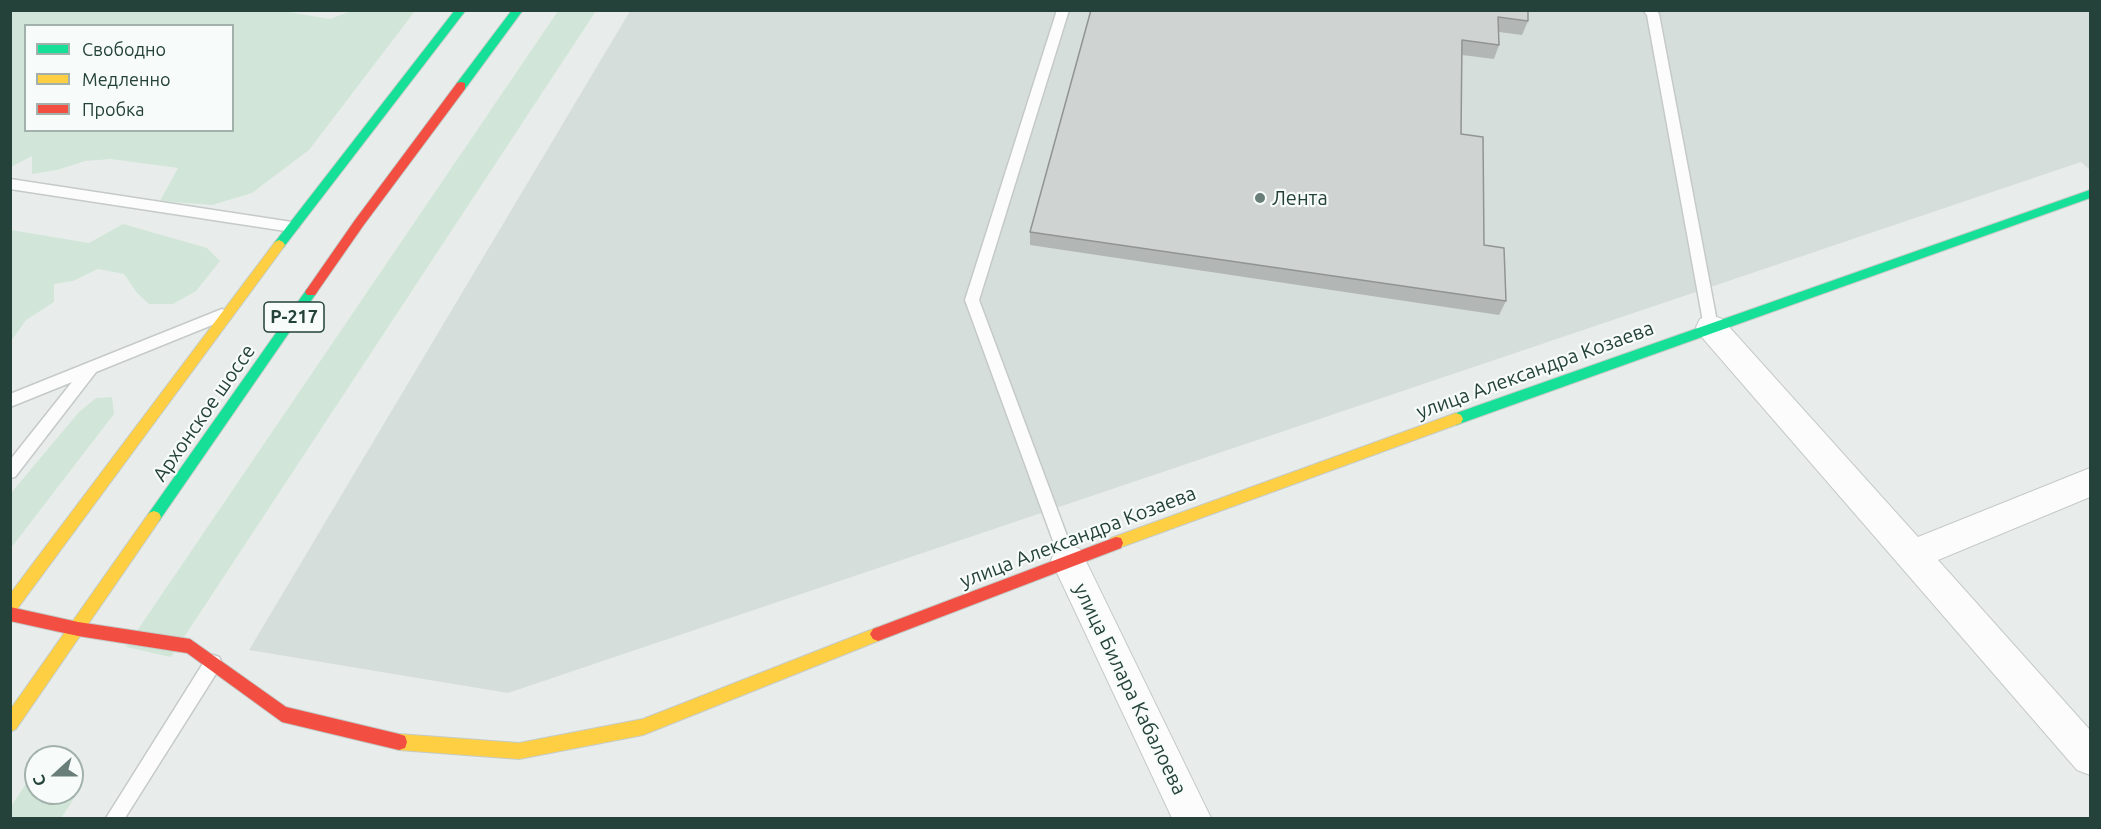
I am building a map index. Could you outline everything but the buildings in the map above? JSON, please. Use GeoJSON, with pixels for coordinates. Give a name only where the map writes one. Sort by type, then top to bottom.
{"type":"FeatureCollection","features":[{"type":"Feature","properties":{"kind":"main road","name":"Архонское шоссе"},"geometry":{"type":"LineString","coordinates":[[10,607],[227,313],[461,10]]}},
{"type":"Feature","properties":{"kind":"main road","name":"Архонское шоссе"},"geometry":{"type":"LineString","coordinates":[[10,724],[359,223],[518,10]]}},
{"type":"Feature","properties":{"kind":"main road","name":"улица Александра Козаева"},"geometry":{"type":"LineString","coordinates":[[10,614],[78,628],[190,646],[282,714],[391,741],[519,751],[643,727],[1068,560],[1712,327],[2090,195]]}},
{"type":"Feature","properties":{"kind":"street"},"geometry":{"type":"LineString","coordinates":[[1712,327],[2091,757]]}},
{"type":"Feature","properties":{"kind":"street"},"geometry":{"type":"LineString","coordinates":[[1913,555],[2091,482]]}},
{"type":"Feature","properties":{"kind":"street","name":"улица Билара Кабалоева"},"geometry":{"type":"LineString","coordinates":[[1068,560],[1192,819]]}},
{"type":"Feature","properties":{"kind":"lane"},"geometry":{"type":"LineString","coordinates":[[1063,10],[972,300],[1068,560]]}},
{"type":"Feature","properties":{"kind":"lane"},"geometry":{"type":"LineString","coordinates":[[1648,10],[1653,14],[1712,327]]}},
{"type":"Feature","properties":{"kind":"lane"},"geometry":{"type":"LineString","coordinates":[[10,184],[292,227]]}},
{"type":"Feature","properties":{"kind":"lane"},"geometry":{"type":"LineString","coordinates":[[10,401],[227,313]]}},
{"type":"Feature","properties":{"kind":"lane"},"geometry":{"type":"LineString","coordinates":[[10,472],[92,367]]}},
{"type":"Feature","properties":{"kind":"lane"},"geometry":{"type":"LineString","coordinates":[[115,819],[213,663]]}},
{"type":"Feature","properties":{"kind":"shaded area"},"geometry":{"type":"Polygon","coordinates":[[[630,11],[2090,11],[2090,170],[2081,162],[508,693],[249,650],[630,11]]]}},
{"type":"Feature","properties":{"kind":"green space"},"geometry":{"type":"Polygon","coordinates":[[[11,11],[283,11],[330,19],[351,11],[415,11],[309,150],[252,193],[212,205],[160,201],[178,168],[111,159],[85,161],[57,170],[32,174],[32,156],[11,167],[11,11]]]}},
{"type":"Feature","properties":{"kind":"green space"},"geometry":{"type":"Polygon","coordinates":[[[558,11],[596,11],[171,657],[126,647],[558,11]]]}},
{"type":"Feature","properties":{"kind":"green space"},"geometry":{"type":"Polygon","coordinates":[[[123,224],[207,248],[220,261],[196,291],[173,304],[149,304],[137,293],[124,274],[98,269],[73,281],[54,284],[54,302],[26,320],[11,341],[11,230],[89,243],[123,224]]]}},
{"type":"Feature","properties":{"kind":"green space"},"geometry":{"type":"Polygon","coordinates":[[[112,397],[114,414],[11,548],[11,493],[79,412],[96,398],[112,397]]]}},
{"type":"Feature","properties":{"kind":"green space"},"geometry":{"type":"Polygon","coordinates":[[[24,787],[24,805],[70,805],[61,818],[11,818],[11,806],[24,787]]]}},
{"type":"Feature","properties":{"kind":"traffic: fast"},"geometry":{"type":"LineString","coordinates":[[279,245],[461,10]]}},
{"type":"Feature","properties":{"kind":"traffic: fast"},"geometry":{"type":"LineString","coordinates":[[461,86],[518,10]]}},
{"type":"Feature","properties":{"kind":"traffic: fast"},"geometry":{"type":"LineString","coordinates":[[1456,419],[2090,194]]}},
{"type":"Feature","properties":{"kind":"traffic: fast"},"geometry":{"type":"LineString","coordinates":[[154,517],[311,292]]}},
{"type":"Feature","properties":{"kind":"traffic: slow"},"geometry":{"type":"LineString","coordinates":[[10,607],[279,245]]}},
{"type":"Feature","properties":{"kind":"traffic: slow"},"geometry":{"type":"LineString","coordinates":[[1116,543],[1456,419]]}},
{"type":"Feature","properties":{"kind":"traffic: slow"},"geometry":{"type":"LineString","coordinates":[[10,724],[154,517]]}},
{"type":"Feature","properties":{"kind":"traffic: slow"},"geometry":{"type":"LineString","coordinates":[[399,742],[519,751],[643,727],[878,634]]}},
{"type":"Feature","properties":{"kind":"traffic: jam"},"geometry":{"type":"LineString","coordinates":[[311,292],[359,223],[461,86]]}},
{"type":"Feature","properties":{"kind":"traffic: jam"},"geometry":{"type":"LineString","coordinates":[[878,634],[1116,543]]}},
{"type":"Feature","properties":{"kind":"traffic: jam"},"geometry":{"type":"LineString","coordinates":[[10,614],[78,629],[190,646],[282,714],[399,742]]}},
{"type":"Feature","properties":{"kind":"place","name":"Лента"},"geometry":{"type":"Point","coordinates":[1260,198]}}]}
